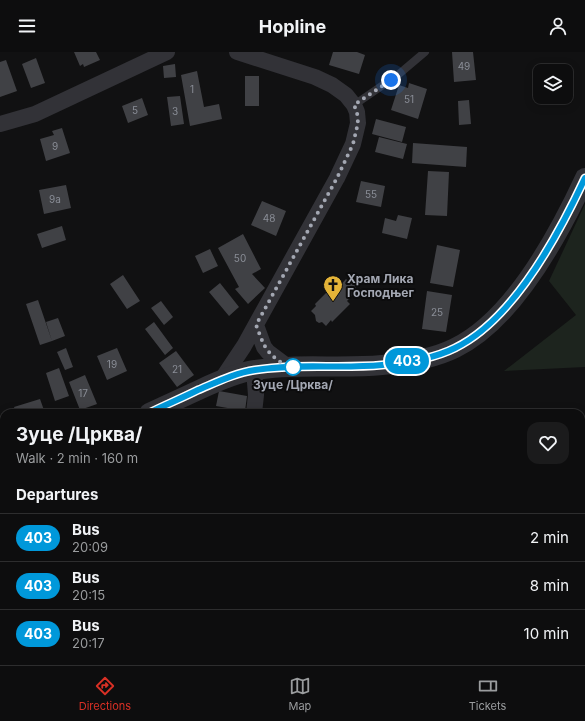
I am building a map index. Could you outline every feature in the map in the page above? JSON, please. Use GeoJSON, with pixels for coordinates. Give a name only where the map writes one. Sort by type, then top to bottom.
{"type":"FeatureCollection","features":[{"type":"Feature","properties":{"kind":"street"},"geometry":{"type":"LineString","coordinates":[[0,124],[35,114],[167,52]]}},
{"type":"Feature","properties":{"kind":"street"},"geometry":{"type":"LineString","coordinates":[[222,379],[244,346],[337,178],[353,144],[358,123],[357,112],[354,105],[346,95],[332,85],[315,77],[243,53]]}},
{"type":"Feature","properties":{"kind":"street"},"geometry":{"type":"LineString","coordinates":[[158,409],[222,379],[254,370],[288,367],[381,365],[438,355],[455,348],[472,338],[493,321],[511,301],[527,280],[559,228],[585,178]]}},
{"type":"Feature","properties":{"kind":"street"},"geometry":{"type":"LineString","coordinates":[[256,325],[264,347],[268,352],[288,367]]}},
{"type":"Feature","properties":{"kind":"street"},"geometry":{"type":"LineString","coordinates":[[254,370],[256,395],[254,409]]}},
{"type":"Feature","properties":{"kind":"lane"},"geometry":{"type":"LineString","coordinates":[[354,105],[399,74],[425,52]]}},
{"type":"Feature","properties":{"kind":"shaded area"},"geometry":{"type":"Polygon","coordinates":[[[585,204],[585,367],[504,371],[576,315],[549,281],[585,204]]]}},
{"type":"Feature","properties":{"kind":"building"},"geometry":{"type":"Polygon","coordinates":[[[74,52],[96,52],[100,60],[84,67],[83,64],[80,66],[74,52]]]}},
{"type":"Feature","properties":{"kind":"building"},"geometry":{"type":"Polygon","coordinates":[[[333,52],[357,52],[365,55],[359,74],[329,65],[333,52]]]}},
{"type":"Feature","properties":{"kind":"building"},"geometry":{"type":"Polygon","coordinates":[[[452,52],[473,52],[476,80],[454,82],[452,52]]]}},
{"type":"Feature","properties":{"kind":"building"},"geometry":{"type":"Polygon","coordinates":[[[36,58],[45,83],[31,88],[22,64],[36,58]]]}},
{"type":"Feature","properties":{"kind":"building"},"geometry":{"type":"Polygon","coordinates":[[[6,60],[17,91],[0,97],[0,62],[6,60]]]}},
{"type":"Feature","properties":{"kind":"building"},"geometry":{"type":"Polygon","coordinates":[[[175,64],[176,77],[164,78],[163,66],[175,64]]]}},
{"type":"Feature","properties":{"kind":"building"},"geometry":{"type":"Polygon","coordinates":[[[197,71],[204,107],[219,104],[222,119],[190,126],[181,75],[197,71]]]}},
{"type":"Feature","properties":{"kind":"building"},"geometry":{"type":"Polygon","coordinates":[[[245,76],[259,76],[259,106],[245,106],[245,76]]]}},
{"type":"Feature","properties":{"kind":"building"},"geometry":{"type":"Polygon","coordinates":[[[409,83],[427,89],[418,119],[391,110],[399,85],[408,88],[409,83]]]}},
{"type":"Feature","properties":{"kind":"building"},"geometry":{"type":"Polygon","coordinates":[[[180,96],[184,124],[171,126],[167,97],[180,96]]]}},
{"type":"Feature","properties":{"kind":"building"},"geometry":{"type":"Polygon","coordinates":[[[142,98],[148,115],[128,123],[122,106],[142,98]]]}},
{"type":"Feature","properties":{"kind":"building"},"geometry":{"type":"Polygon","coordinates":[[[469,100],[471,124],[459,125],[458,101],[469,100]]]}},
{"type":"Feature","properties":{"kind":"building"},"geometry":{"type":"Polygon","coordinates":[[[376,119],[406,127],[402,142],[372,134],[376,119]]]}},
{"type":"Feature","properties":{"kind":"building"},"geometry":{"type":"Polygon","coordinates":[[[62,128],[70,153],[46,161],[40,139],[54,135],[52,131],[62,128]]]}},
{"type":"Feature","properties":{"kind":"building"},"geometry":{"type":"Polygon","coordinates":[[[379,137],[407,144],[403,159],[375,152],[379,137]]]}},
{"type":"Feature","properties":{"kind":"building"},"geometry":{"type":"Polygon","coordinates":[[[413,143],[467,147],[466,167],[412,163],[413,143]]]}},
{"type":"Feature","properties":{"kind":"building"},"geometry":{"type":"Polygon","coordinates":[[[428,171],[449,172],[447,216],[425,215],[428,171]]]}},
{"type":"Feature","properties":{"kind":"building"},"geometry":{"type":"Polygon","coordinates":[[[361,181],[385,186],[381,207],[356,202],[361,181]]]}},
{"type":"Feature","properties":{"kind":"building"},"geometry":{"type":"Polygon","coordinates":[[[66,185],[71,208],[44,214],[39,190],[66,185]]]}},
{"type":"Feature","properties":{"kind":"building"},"geometry":{"type":"Polygon","coordinates":[[[262,201],[286,211],[276,236],[251,225],[262,201]]]}},
{"type":"Feature","properties":{"kind":"building"},"geometry":{"type":"Polygon","coordinates":[[[398,215],[412,218],[407,239],[382,233],[385,218],[396,221],[398,215]]]}},
{"type":"Feature","properties":{"kind":"building"},"geometry":{"type":"Polygon","coordinates":[[[62,226],[66,240],[42,248],[37,234],[62,226]]]}},
{"type":"Feature","properties":{"kind":"building"},"geometry":{"type":"Polygon","coordinates":[[[243,234],[261,269],[252,274],[265,288],[248,304],[235,289],[239,287],[218,248],[243,234]]]}},
{"type":"Feature","properties":{"kind":"building"},"geometry":{"type":"Polygon","coordinates":[[[437,245],[460,250],[453,287],[430,283],[437,245]]]}},
{"type":"Feature","properties":{"kind":"building"},"geometry":{"type":"Polygon","coordinates":[[[210,249],[218,266],[203,273],[195,256],[210,249]]]}},
{"type":"Feature","properties":{"kind":"building"},"geometry":{"type":"Polygon","coordinates":[[[123,275],[140,301],[127,309],[110,284],[123,275]]]}},
{"type":"Feature","properties":{"kind":"building","name":"Храм Лика Господњег"},"geometry":{"type":"Polygon","coordinates":[[[351,278],[358,285],[355,288],[357,290],[347,301],[350,304],[326,326],[322,322],[319,323],[316,321],[315,315],[311,311],[316,306],[315,304],[333,286],[336,290],[346,279],[348,281],[351,278]]]}},
{"type":"Feature","properties":{"kind":"building"},"geometry":{"type":"Polygon","coordinates":[[[220,283],[239,307],[229,316],[209,292],[220,283]]]}},
{"type":"Feature","properties":{"kind":"building"},"geometry":{"type":"Polygon","coordinates":[[[427,291],[452,295],[446,332],[422,329],[427,291]]]}},
{"type":"Feature","properties":{"kind":"building"},"geometry":{"type":"Polygon","coordinates":[[[38,300],[52,341],[40,345],[26,304],[38,300]]]}},
{"type":"Feature","properties":{"kind":"building"},"geometry":{"type":"Polygon","coordinates":[[[161,301],[173,317],[164,325],[151,308],[161,301]]]}},
{"type":"Feature","properties":{"kind":"building"},"geometry":{"type":"Polygon","coordinates":[[[58,318],[65,336],[52,341],[46,322],[58,318]]]}},
{"type":"Feature","properties":{"kind":"building"},"geometry":{"type":"Polygon","coordinates":[[[154,322],[173,348],[165,355],[145,329],[154,322]]]}},
{"type":"Feature","properties":{"kind":"building"},"geometry":{"type":"Polygon","coordinates":[[[66,348],[73,367],[65,370],[57,352],[66,348]]]}},
{"type":"Feature","properties":{"kind":"building"},"geometry":{"type":"Polygon","coordinates":[[[117,348],[127,371],[107,380],[97,356],[117,348]]]}},
{"type":"Feature","properties":{"kind":"building"},"geometry":{"type":"Polygon","coordinates":[[[176,351],[194,375],[177,387],[159,363],[176,351]]]}},
{"type":"Feature","properties":{"kind":"building"},"geometry":{"type":"Polygon","coordinates":[[[59,368],[69,396],[55,401],[46,373],[59,368]]]}},
{"type":"Feature","properties":{"kind":"building"},"geometry":{"type":"Polygon","coordinates":[[[85,375],[97,404],[80,409],[69,382],[85,375]]]}},
{"type":"Feature","properties":{"kind":"building"},"geometry":{"type":"Polygon","coordinates":[[[219,391],[247,396],[245,409],[233,409],[216,406],[219,391]]]}},
{"type":"Feature","properties":{"kind":"building"},"geometry":{"type":"Polygon","coordinates":[[[40,399],[44,409],[15,409],[14,407],[40,399]]]}},
{"type":"Feature","properties":{"kind":"bus line","name":"403"},"geometry":{"type":"LineString","coordinates":[[158,409],[222,379],[254,370],[288,367],[381,365],[438,355],[455,348],[486,328],[511,301],[527,280],[554,238],[585,178]]}},
{"type":"Feature","properties":{"kind":"place","name":"Храм Лика Господњег"},"geometry":{"type":"Point","coordinates":[333,302]}},
{"type":"Feature","properties":{"kind":"place","name":"Зуце /Црква/"},"geometry":{"type":"Point","coordinates":[293,367]}},
{"type":"Feature","properties":{"kind":"route"},"geometry":{"type":"LineString","coordinates":[[293,367],[288,367],[268,352],[264,347],[256,325],[337,178],[353,144],[358,123],[357,112],[354,105],[391,80]]}}]}
